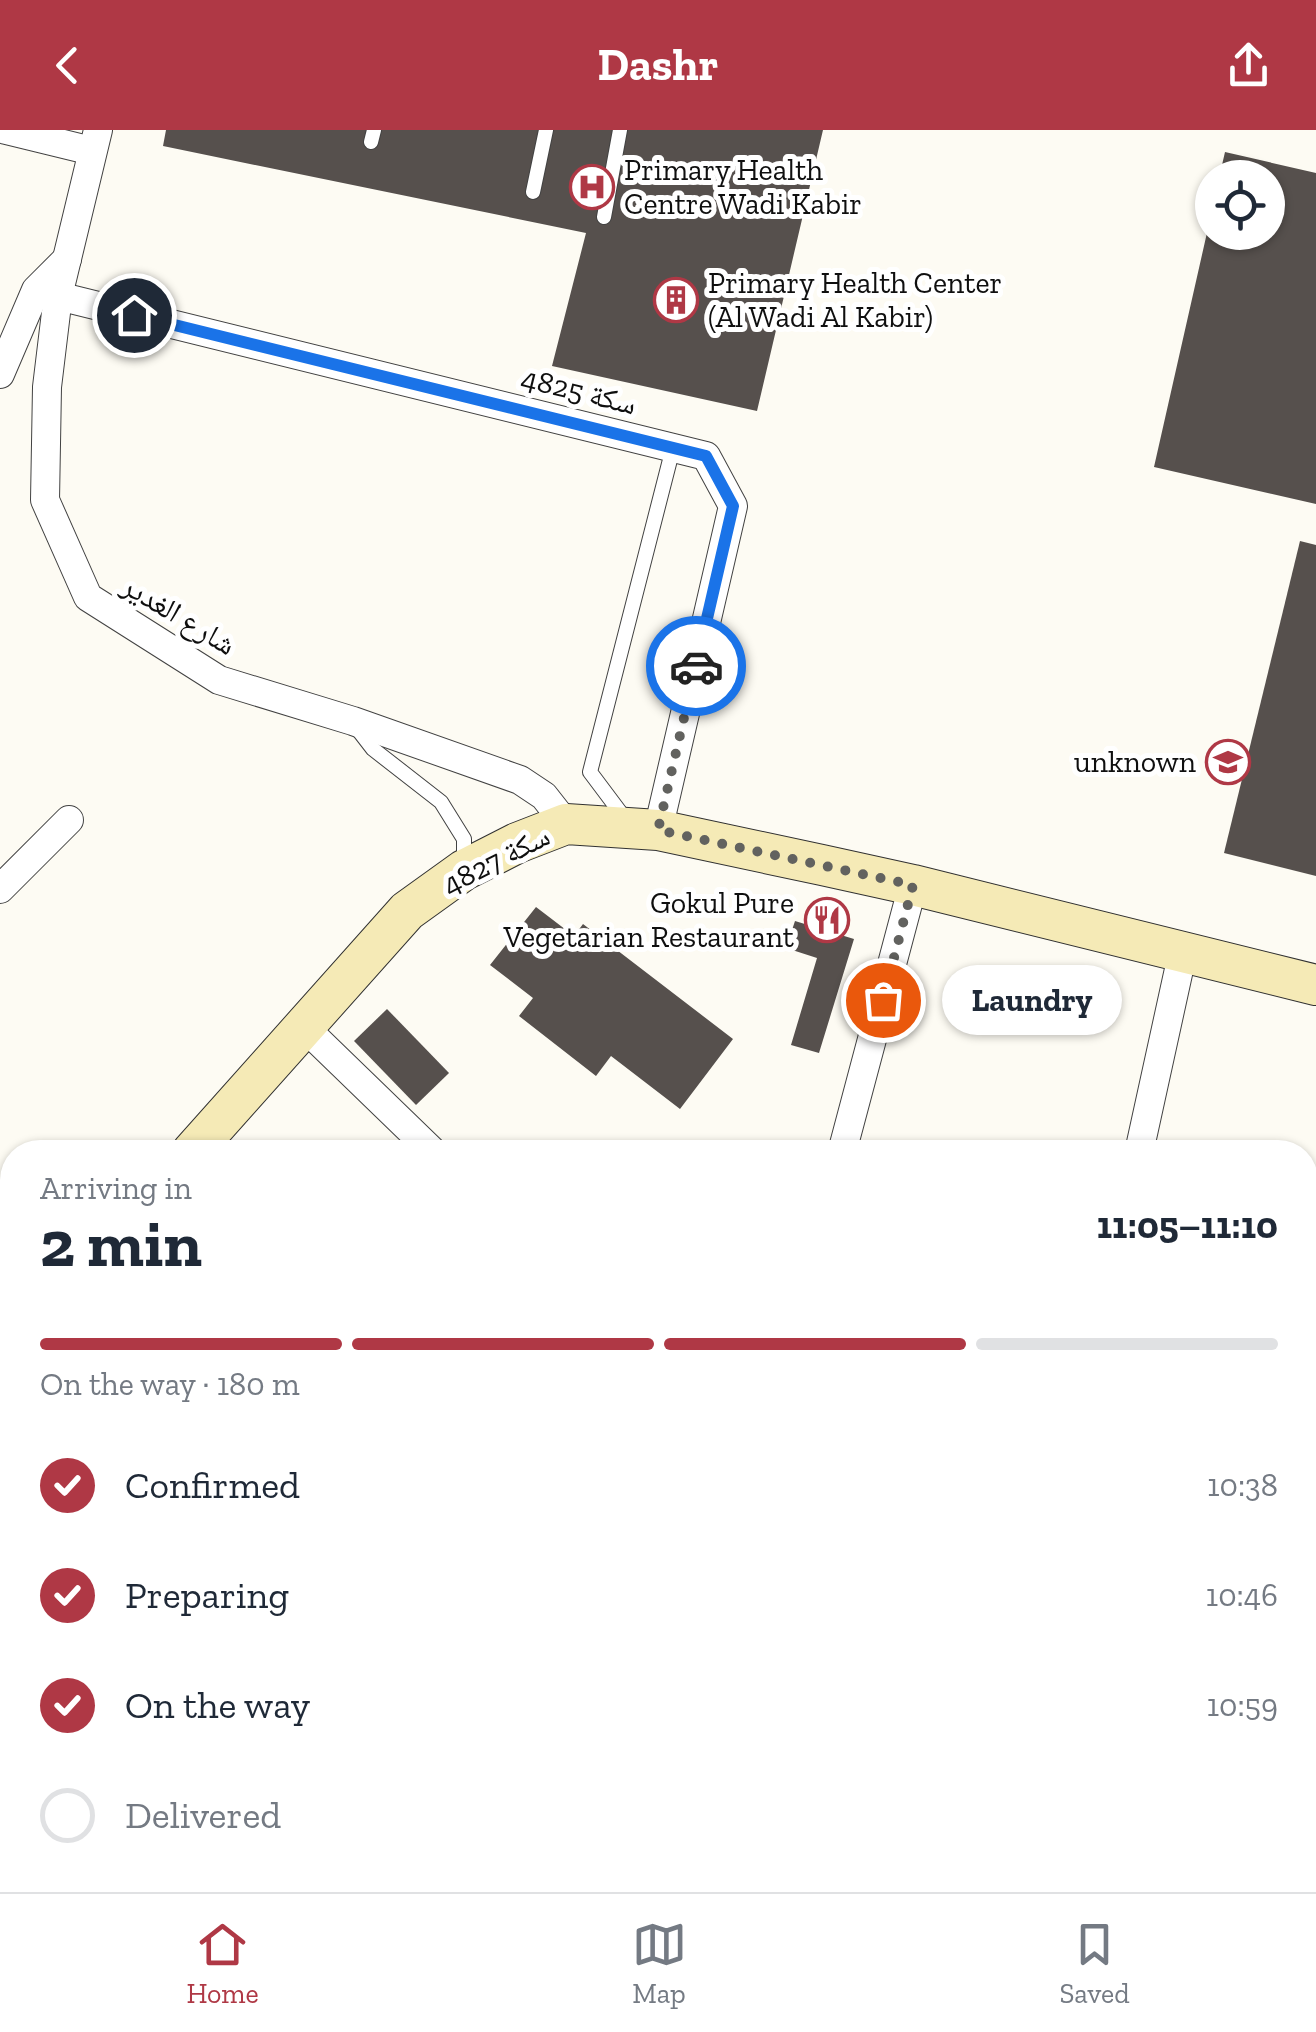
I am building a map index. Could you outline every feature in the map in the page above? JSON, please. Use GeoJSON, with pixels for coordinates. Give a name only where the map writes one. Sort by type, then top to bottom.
{"type":"FeatureCollection","features":[{"type":"Feature","properties":{"kind":"street"},"geometry":{"type":"LineString","coordinates":[[6,130],[95,141]]}},
{"type":"Feature","properties":{"kind":"street","name":"شارع الغدير"},"geometry":{"type":"LineString","coordinates":[[95,141],[58,296],[47,387],[45,500],[88,598],[219,680],[520,780],[544,796],[566,824]]}},
{"type":"Feature","properties":{"kind":"street"},"geometry":{"type":"LineString","coordinates":[[0,374],[36,290],[68,258]]}},
{"type":"Feature","properties":{"kind":"street","name":"سكة 4825"},"geometry":{"type":"LineString","coordinates":[[58,296],[706,456],[733,506],[646,830]]}},
{"type":"Feature","properties":{"kind":"street"},"geometry":{"type":"LineString","coordinates":[[0,889],[69,820]]}},
{"type":"Feature","properties":{"kind":"street","name":"سكة 4827"},"geometry":{"type":"LineString","coordinates":[[203,1140],[407,911],[464,870],[566,824],[646,830],[913,885],[1316,984]]}},
{"type":"Feature","properties":{"kind":"street"},"geometry":{"type":"LineString","coordinates":[[845,1140],[913,885]]}},
{"type":"Feature","properties":{"kind":"street"},"geometry":{"type":"LineString","coordinates":[[1142,1140],[1183,951]]}},
{"type":"Feature","properties":{"kind":"street"},"geometry":{"type":"LineString","coordinates":[[304,1027],[421,1140]]}},
{"type":"Feature","properties":{"kind":"lane"},"geometry":{"type":"LineString","coordinates":[[533,192],[546,130]]}},
{"type":"Feature","properties":{"kind":"lane"},"geometry":{"type":"LineString","coordinates":[[604,217],[620,130]]}},
{"type":"Feature","properties":{"kind":"lane"},"geometry":{"type":"LineString","coordinates":[[646,830],[590,772],[673,448]]}},
{"type":"Feature","properties":{"kind":"lane"},"geometry":{"type":"LineString","coordinates":[[352,722],[372,749],[442,802],[464,838],[464,870]]}},
{"type":"Feature","properties":{"kind":"building","name":"Primary Health Center (Al Wadi Al Kabir)"},"geometry":{"type":"Polygon","coordinates":[[[166,130],[823,130],[757,411],[552,366],[586,233],[163,146],[166,130]]]}},
{"type":"Feature","properties":{"kind":"building"},"geometry":{"type":"Polygon","coordinates":[[[1225,152],[1260,160],[1223,160],[1225,152]]]}},
{"type":"Feature","properties":{"kind":"building"},"geometry":{"type":"Polygon","coordinates":[[[1285,166],[1316,173],[1316,504],[1154,467],[1203,250],[1285,250],[1285,166]]]}},
{"type":"Feature","properties":{"kind":"building"},"geometry":{"type":"Polygon","coordinates":[[[1300,541],[1316,545],[1316,876],[1224,853],[1300,541]]]}},
{"type":"Feature","properties":{"kind":"building"},"geometry":{"type":"Polygon","coordinates":[[[536,907],[574,936],[583,924],[733,1039],[680,1109],[611,1056],[596,1076],[519,1016],[533,998],[490,965],[536,907]]]}},
{"type":"Feature","properties":{"kind":"building"},"geometry":{"type":"Polygon","coordinates":[[[795,921],[854,939],[819,1053],[791,1045],[817,958],[786,948],[795,921]]]}},
{"type":"Feature","properties":{"kind":"building"},"geometry":{"type":"Polygon","coordinates":[[[387,1009],[449,1073],[416,1105],[354,1041],[387,1009]]]}},
{"type":"Feature","properties":{"kind":"way so far"},"geometry":{"type":"LineString","coordinates":[[696,666],[658,830],[913,885],[883,1000]]}},
{"type":"Feature","properties":{"kind":"place","name":"Primary Health Centre Wadi Kabir"},"geometry":{"type":"Point","coordinates":[592,187]}},
{"type":"Feature","properties":{"kind":"place","name":"Primary Health Center (Al Wadi Al Kabir)"},"geometry":{"type":"Point","coordinates":[676,300]}},
{"type":"Feature","properties":{"kind":"place","name":"unknown"},"geometry":{"type":"Point","coordinates":[1228,762]}},
{"type":"Feature","properties":{"kind":"place","name":"Gokul Pure Vegetarian Restaurant"},"geometry":{"type":"Point","coordinates":[827,920]}},
{"type":"Feature","properties":{"kind":"place","name":"Laundry"},"geometry":{"type":"Point","coordinates":[883,1000]}},
{"type":"Feature","properties":{"kind":"route"},"geometry":{"type":"LineString","coordinates":[[134,315],[706,456],[733,506],[696,666]]}}]}
